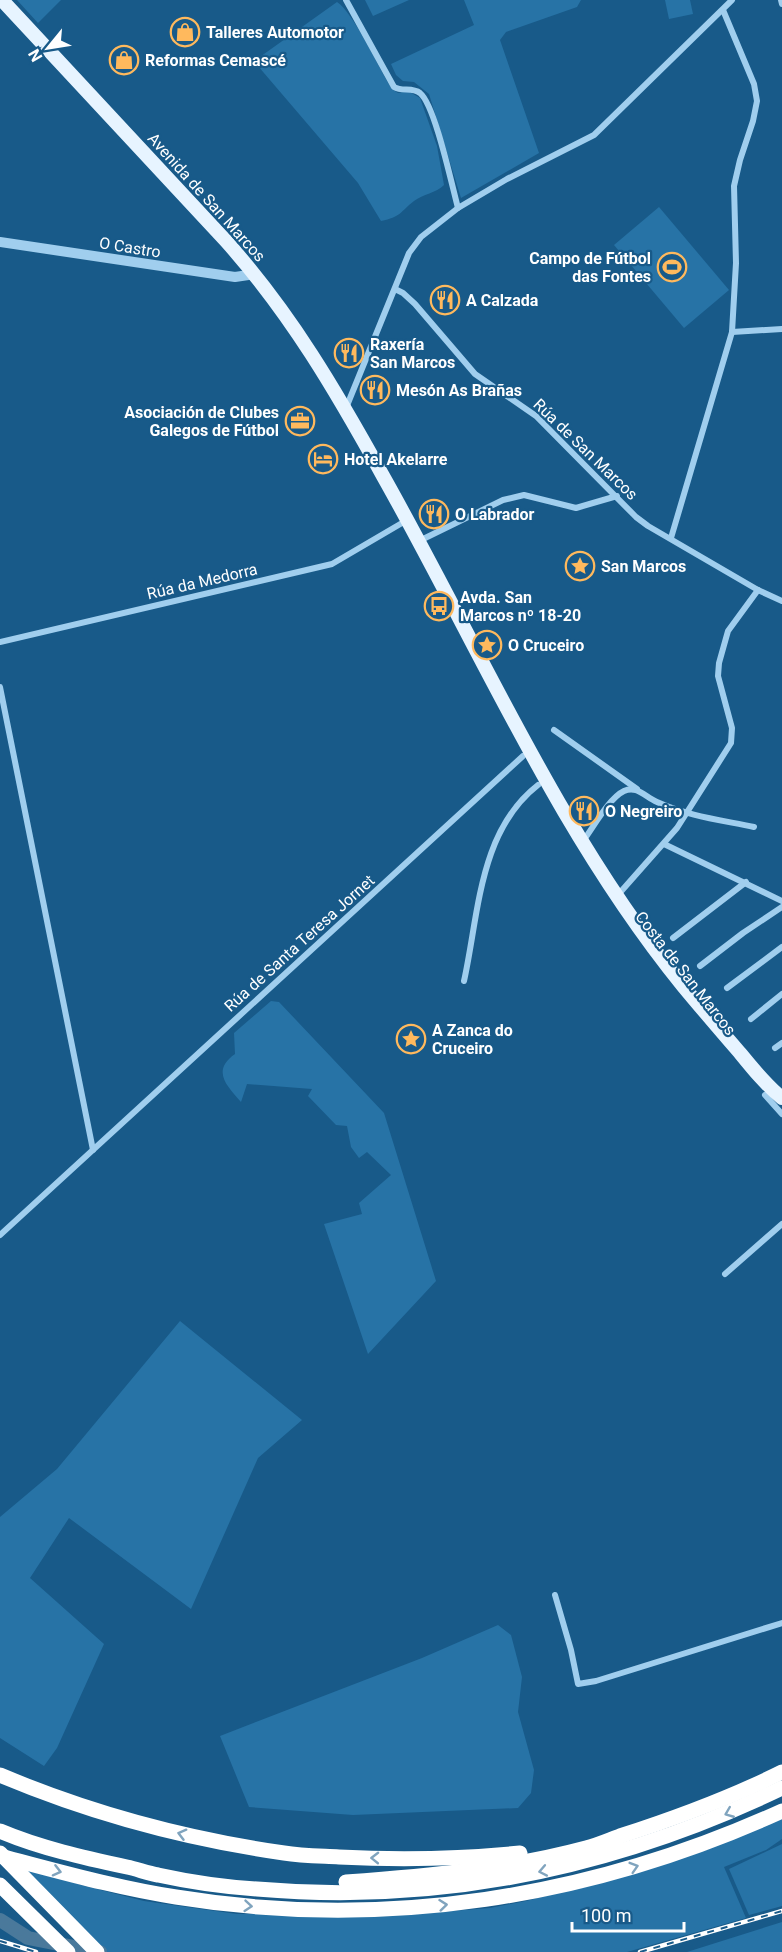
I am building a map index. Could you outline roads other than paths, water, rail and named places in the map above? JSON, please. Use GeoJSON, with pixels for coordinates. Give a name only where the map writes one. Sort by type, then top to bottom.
{"type":"FeatureCollection","features":[{"type":"Feature","properties":{"kind":"highway"},"geometry":{"type":"LineString","coordinates":[[128,1867],[275,1882],[344,1883],[436,1875],[525,1862],[588,1848],[699,1809],[749,1789],[782,1772]]}},
{"type":"Feature","properties":{"kind":"highway"},"geometry":{"type":"LineString","coordinates":[[0,1774],[49,1796],[108,1815],[192,1836],[286,1854],[433,1858],[531,1852],[621,1836]]}},
{"type":"Feature","properties":{"kind":"highway"},"geometry":{"type":"LineString","coordinates":[[0,1831],[70,1853],[157,1875],[201,1882],[268,1890],[346,1892],[408,1890],[543,1872],[628,1850],[692,1828],[782,1788]]}},
{"type":"Feature","properties":{"kind":"highway"},"geometry":{"type":"LineString","coordinates":[[0,1855],[141,1891],[213,1902],[296,1910],[398,1909],[493,1899],[584,1881],[692,1848],[782,1811]]}},
{"type":"Feature","properties":{"kind":"highway"},"geometry":{"type":"LineString","coordinates":[[0,1855],[97,1952]]}},
{"type":"Feature","properties":{"kind":"highway"},"geometry":{"type":"LineString","coordinates":[[0,1885],[68,1952]]}},
{"type":"Feature","properties":{"kind":"main road","name":"Avenida de San Marcos"},"geometry":{"type":"LineString","coordinates":[[2,0],[255,274],[313,355],[400,504],[580,850]]}},
{"type":"Feature","properties":{"kind":"main road","name":"Avenida de San Marcos"},"geometry":{"type":"LineString","coordinates":[[362,437],[402,524],[538,785],[580,850]]}},
{"type":"Feature","properties":{"kind":"main road"},"geometry":{"type":"LineString","coordinates":[[400,504],[402,524],[408,527],[419,541]]}},
{"type":"Feature","properties":{"kind":"main road"},"geometry":{"type":"LineString","coordinates":[[492,681],[500,705],[524,750],[523,756],[530,761],[547,793],[558,804]]}},
{"type":"Feature","properties":{"kind":"main road"},"geometry":{"type":"LineString","coordinates":[[580,850],[610,895],[617,890]]}},
{"type":"Feature","properties":{"kind":"main road","name":"Costa de San Marcos"},"geometry":{"type":"LineString","coordinates":[[580,850],[639,943],[688,1006],[776,1097]]}},
{"type":"Feature","properties":{"kind":"main road"},"geometry":{"type":"LineString","coordinates":[[617,890],[617,904],[639,943]]}},
{"type":"Feature","properties":{"kind":"main road","name":"Costa de San Marcos"},"geometry":{"type":"LineString","coordinates":[[617,890],[630,916],[690,995],[776,1097],[782,1108]]}},
{"type":"Feature","properties":{"kind":"street"},"geometry":{"type":"LineString","coordinates":[[346,0],[394,87],[419,92],[429,107],[458,208]]}},
{"type":"Feature","properties":{"kind":"street"},"geometry":{"type":"LineString","coordinates":[[346,409],[409,253],[416,243],[458,208],[507,179],[594,135],[732,0]]}},
{"type":"Feature","properties":{"kind":"street"},"geometry":{"type":"LineString","coordinates":[[671,538],[732,332],[736,263],[735,186],[757,101],[754,84],[723,10]]}},
{"type":"Feature","properties":{"kind":"street","name":"O Castro"},"geometry":{"type":"LineString","coordinates":[[0,242],[235,277],[255,274]]}},
{"type":"Feature","properties":{"kind":"street","name":"Rúa de San Marcos"},"geometry":{"type":"LineString","coordinates":[[395,289],[415,304],[475,374],[536,416],[648,526],[758,590],[782,601]]}},
{"type":"Feature","properties":{"kind":"street"},"geometry":{"type":"LineString","coordinates":[[732,332],[782,329]]}},
{"type":"Feature","properties":{"kind":"street"},"geometry":{"type":"LineString","coordinates":[[419,541],[503,500],[524,495],[576,507],[617,496]]}},
{"type":"Feature","properties":{"kind":"street","name":"Rúa da Medorra"},"geometry":{"type":"LineString","coordinates":[[0,642],[332,564],[402,524]]}},
{"type":"Feature","properties":{"kind":"street"},"geometry":{"type":"LineString","coordinates":[[617,890],[664,844],[731,743],[732,728],[718,676],[719,663],[728,631],[758,590]]}},
{"type":"Feature","properties":{"kind":"street"},"geometry":{"type":"LineString","coordinates":[[0,687],[93,1150]]}},
{"type":"Feature","properties":{"kind":"street"},"geometry":{"type":"LineString","coordinates":[[554,730],[654,801],[686,814],[754,827]]}},
{"type":"Feature","properties":{"kind":"street","name":"Rúa de Santa Teresa Jornet"},"geometry":{"type":"LineString","coordinates":[[0,1235],[523,756]]}},
{"type":"Feature","properties":{"kind":"street"},"geometry":{"type":"LineString","coordinates":[[464,981],[482,879],[494,846],[508,816],[524,795],[538,785]]}},
{"type":"Feature","properties":{"kind":"street"},"geometry":{"type":"LineString","coordinates":[[580,850],[618,795],[630,789],[638,790]]}},
{"type":"Feature","properties":{"kind":"street"},"geometry":{"type":"LineString","coordinates":[[664,844],[782,901]]}},
{"type":"Feature","properties":{"kind":"street"},"geometry":{"type":"LineString","coordinates":[[673,938],[746,882]]}},
{"type":"Feature","properties":{"kind":"street"},"geometry":{"type":"LineString","coordinates":[[700,966],[782,907]]}},
{"type":"Feature","properties":{"kind":"street"},"geometry":{"type":"LineString","coordinates":[[727,988],[782,947]]}},
{"type":"Feature","properties":{"kind":"street"},"geometry":{"type":"LineString","coordinates":[[751,1019],[782,994]]}},
{"type":"Feature","properties":{"kind":"street"},"geometry":{"type":"LineString","coordinates":[[775,1048],[782,1043]]}},
{"type":"Feature","properties":{"kind":"street"},"geometry":{"type":"LineString","coordinates":[[776,1097],[782,1114]]}},
{"type":"Feature","properties":{"kind":"street"},"geometry":{"type":"LineString","coordinates":[[725,1274],[782,1224]]}},
{"type":"Feature","properties":{"kind":"street"},"geometry":{"type":"LineString","coordinates":[[555,1595],[578,1684],[596,1681],[782,1623]]}},
{"type":"Feature","properties":{"kind":"waterway"},"geometry":{"type":"LineString","coordinates":[[0,1920],[28,1938],[100,1952]]}},
{"type":"Feature","properties":{"kind":"railway"},"geometry":{"type":"LineString","coordinates":[[640,1952],[782,1911]]}},
{"type":"Feature","properties":{"kind":"railway"},"geometry":{"type":"LineString","coordinates":[[0,1941],[36,1952]]}},
{"type":"Feature","properties":{"kind":"place","name":"Talleres Automotor"},"geometry":{"type":"Point","coordinates":[185,32]}},
{"type":"Feature","properties":{"kind":"place","name":"Reformas Cemascé"},"geometry":{"type":"Point","coordinates":[124,60]}},
{"type":"Feature","properties":{"kind":"place","name":"Campo de Fútbol das Fontes"},"geometry":{"type":"Point","coordinates":[672,267]}},
{"type":"Feature","properties":{"kind":"place","name":"A Calzada"},"geometry":{"type":"Point","coordinates":[445,300]}},
{"type":"Feature","properties":{"kind":"place","name":"Raxería San Marcos"},"geometry":{"type":"Point","coordinates":[349,353]}},
{"type":"Feature","properties":{"kind":"place","name":"Mesón As Brañas"},"geometry":{"type":"Point","coordinates":[375,390]}},
{"type":"Feature","properties":{"kind":"place","name":"Asociación de Clubes Galegos de Fútbol"},"geometry":{"type":"Point","coordinates":[300,421]}},
{"type":"Feature","properties":{"kind":"place","name":"Hotel Akelarre"},"geometry":{"type":"Point","coordinates":[323,459]}},
{"type":"Feature","properties":{"kind":"place","name":"O Labrador"},"geometry":{"type":"Point","coordinates":[434,514]}},
{"type":"Feature","properties":{"kind":"place","name":"San Marcos"},"geometry":{"type":"Point","coordinates":[580,566]}},
{"type":"Feature","properties":{"kind":"place","name":"Avda. San Marcos nº 18-20"},"geometry":{"type":"Point","coordinates":[439,606]}},
{"type":"Feature","properties":{"kind":"place","name":"O Cruceiro"},"geometry":{"type":"Point","coordinates":[487,645]}},
{"type":"Feature","properties":{"kind":"place","name":"O Negreiro"},"geometry":{"type":"Point","coordinates":[584,811]}},
{"type":"Feature","properties":{"kind":"place","name":"A Zanca do Cruceiro"},"geometry":{"type":"Point","coordinates":[411,1039]}}]}
